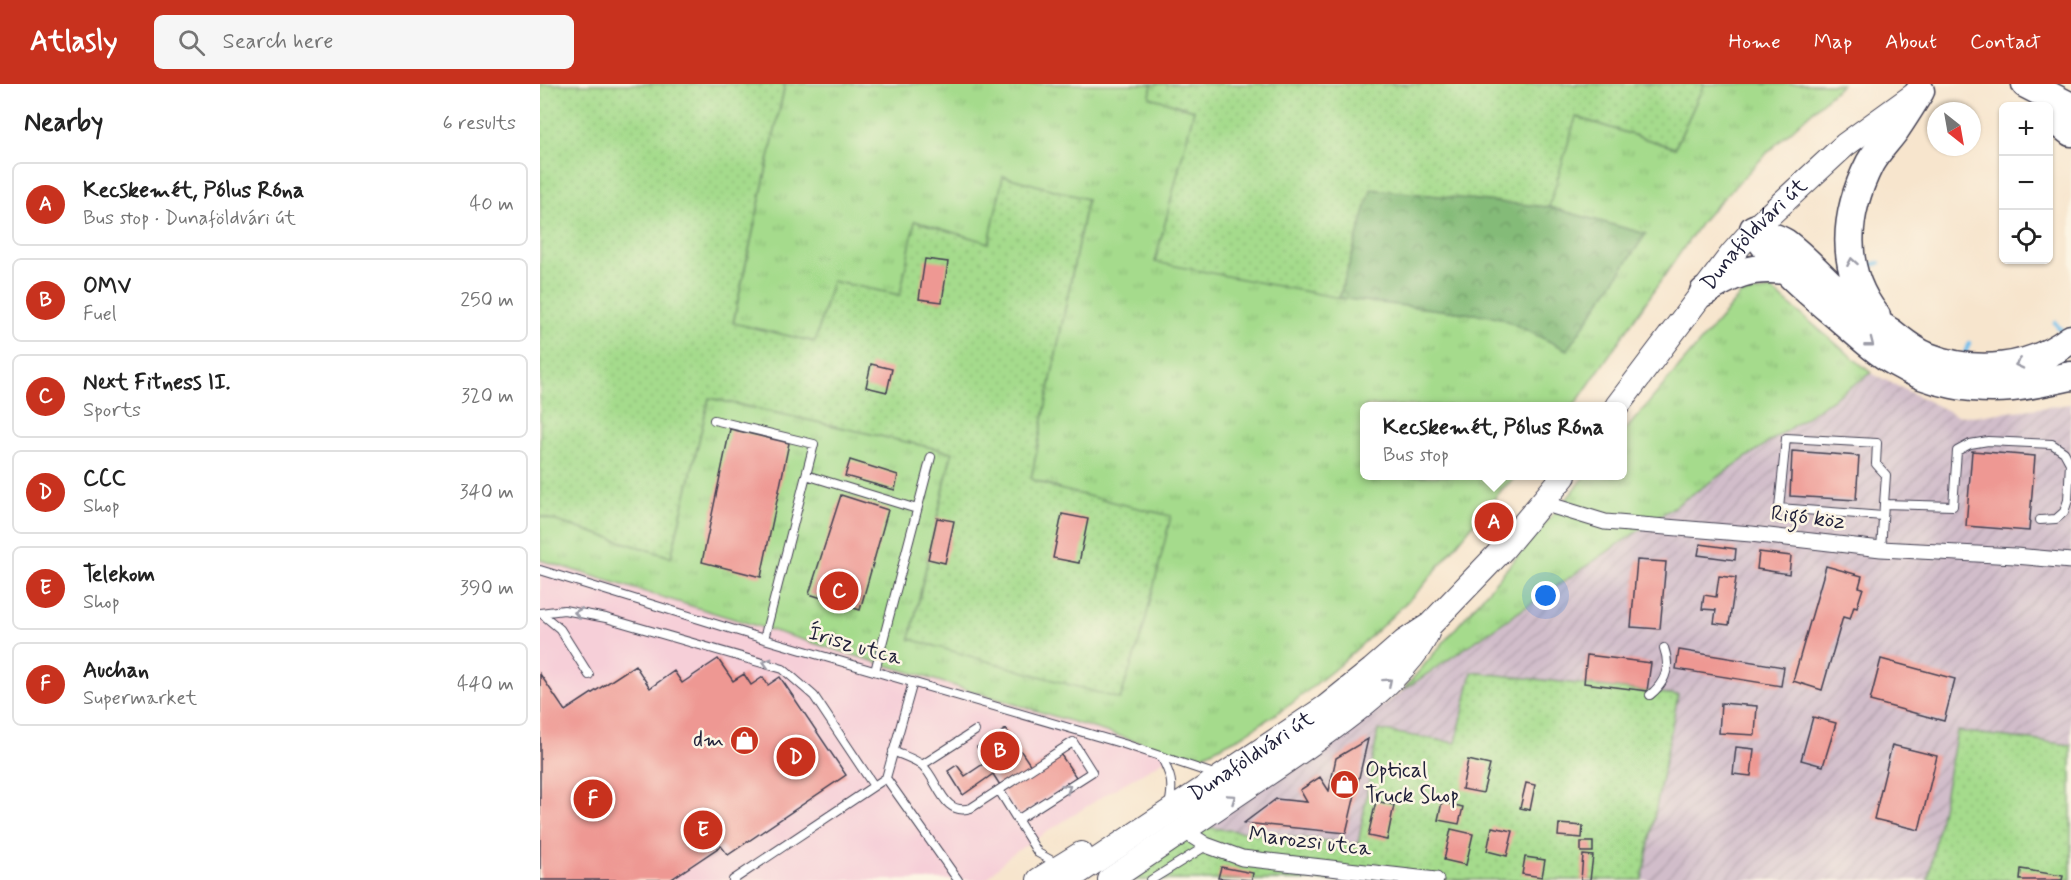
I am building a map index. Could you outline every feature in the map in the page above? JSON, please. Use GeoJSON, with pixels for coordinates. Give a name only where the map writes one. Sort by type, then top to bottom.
{"type":"FeatureCollection","features":[{"type":"Feature","properties":{"kind":"highway"},"geometry":{"type":"LineString","coordinates":[[2006,84],[2032,102]]}},
{"type":"Feature","properties":{"kind":"highway"},"geometry":{"type":"LineString","coordinates":[[2026,84],[2071,107]]}},
{"type":"Feature","properties":{"kind":"highway"},"geometry":{"type":"LineString","coordinates":[[1889,331],[1868,305],[1855,279],[1850,254],[1849,225],[1855,198],[1871,161],[1926,87]]}},
{"type":"Feature","properties":{"kind":"highway"},"geometry":{"type":"LineString","coordinates":[[2053,117],[2071,132]]}},
{"type":"Feature","properties":{"kind":"highway"},"geometry":{"type":"LineString","coordinates":[[1754,229],[1766,250],[1784,270],[1867,341],[1896,363],[1920,375],[1982,388],[2013,387],[2071,376]]}},
{"type":"Feature","properties":{"kind":"highway"},"geometry":{"type":"LineString","coordinates":[[1754,229],[1784,242],[1863,314],[1906,345],[1926,356],[1949,364],[1978,368],[2004,367],[2032,361],[2057,350],[2071,339]]}},
{"type":"Feature","properties":{"kind":"highway"},"geometry":{"type":"LineString","coordinates":[[1704,292],[1722,280],[1743,272],[1763,267],[1784,270]]}},
{"type":"Feature","properties":{"kind":"main road","name":"Dunaföldvári út"},"geometry":{"type":"LineString","coordinates":[[1620,402],[1732,254],[1754,229],[1845,145],[1926,87]]}},
{"type":"Feature","properties":{"kind":"main road","name":"Dunaföldvári út"},"geometry":{"type":"LineString","coordinates":[[1064,873],[1108,852],[1326,707],[1404,642],[1430,625],[1482,573],[1561,480]]}},
{"type":"Feature","properties":{"kind":"main road","name":"Dunaföldvári út"},"geometry":{"type":"LineString","coordinates":[[1110,880],[1306,747],[1362,704],[1392,679],[1422,646],[1430,625]]}},
{"type":"Feature","properties":{"kind":"main road"},"geometry":{"type":"LineString","coordinates":[[1039,880],[1064,873],[1122,828],[1163,815]]}},
{"type":"Feature","properties":{"kind":"main road"},"geometry":{"type":"LineString","coordinates":[[1108,852],[1125,853],[1169,830],[1183,830]]}},
{"type":"Feature","properties":{"kind":"street","name":"Rigó köz"},"geometry":{"type":"LineString","coordinates":[[1543,503],[1605,522],[1751,534],[1881,549],[2071,561]]}},
{"type":"Feature","properties":{"kind":"street","name":"Marozsi utca"},"geometry":{"type":"LineString","coordinates":[[1183,830],[1206,845],[1242,858],[1436,880]]}},
{"type":"Feature","properties":{"kind":"lane"},"geometry":{"type":"LineString","coordinates":[[714,420],[814,444],[764,639]]}},
{"type":"Feature","properties":{"kind":"lane"},"geometry":{"type":"LineString","coordinates":[[1881,549],[1884,516],[1886,475],[1876,464],[1877,443],[1786,438],[1779,508],[1884,516]]}},
{"type":"Feature","properties":{"kind":"lane"},"geometry":{"type":"LineString","coordinates":[[1884,504],[1953,506],[1957,451],[1970,444],[1988,441],[2052,444],[2064,452],[2070,463],[2068,500],[2064,512],[2056,519],[2040,520]]}},
{"type":"Feature","properties":{"kind":"lane"},"geometry":{"type":"LineString","coordinates":[[875,671],[931,456]]}},
{"type":"Feature","properties":{"kind":"lane"},"geometry":{"type":"LineString","coordinates":[[807,475],[917,509]]}},
{"type":"Feature","properties":{"kind":"lane","name":"Írisz utca"},"geometry":{"type":"LineString","coordinates":[[540,570],[764,639],[913,681],[1161,756],[1221,777]]}},
{"type":"Feature","properties":{"kind":"lane"},"geometry":{"type":"LineString","coordinates":[[541,614],[564,610],[606,618],[777,666],[795,677],[814,696],[874,786]]}},
{"type":"Feature","properties":{"kind":"lane"},"geometry":{"type":"LineString","coordinates":[[541,614],[560,629],[589,675]]}},
{"type":"Feature","properties":{"kind":"lane"},"geometry":{"type":"LineString","coordinates":[[1650,695],[1660,688],[1668,670],[1668,659],[1664,648]]}},
{"type":"Feature","properties":{"kind":"lane"},"geometry":{"type":"LineString","coordinates":[[733,880],[886,778],[913,681]]}},
{"type":"Feature","properties":{"kind":"lane"},"geometry":{"type":"LineString","coordinates":[[922,765],[975,730]]}},
{"type":"Feature","properties":{"kind":"lane"},"geometry":{"type":"LineString","coordinates":[[893,751],[922,765],[948,804],[955,809],[963,810],[971,808],[1073,742],[1092,772],[1017,820]]}},
{"type":"Feature","properties":{"kind":"lane"},"geometry":{"type":"LineString","coordinates":[[1161,756],[1172,778],[1172,791],[1163,815]]}},
{"type":"Feature","properties":{"kind":"lane"},"geometry":{"type":"LineString","coordinates":[[886,778],[958,880]]}},
{"type":"Feature","properties":{"kind":"lane"},"geometry":{"type":"LineString","coordinates":[[999,790],[1038,853],[1064,873]]}},
{"type":"Feature","properties":{"kind":"lane"},"geometry":{"type":"LineString","coordinates":[[1151,880],[1206,845]]}},
{"type":"Feature","properties":{"kind":"shaded area"},"geometry":{"type":"Polygon","coordinates":[[[1871,373],[1956,415],[1976,416],[2071,404],[2071,745],[1957,731],[1928,880],[1642,880],[1677,695],[1472,672],[1456,743],[1378,730],[1358,845],[1203,827],[1871,373]]]}},
{"type":"Feature","properties":{"kind":"shaded area"},"geometry":{"type":"Polygon","coordinates":[[[540,560],[1175,754],[1111,791],[1009,856],[986,880],[540,880],[540,560]]]}},
{"type":"Feature","properties":{"kind":"green space"},"geometry":{"type":"Polygon","coordinates":[[[540,84],[785,84],[733,323],[815,342],[832,281],[900,295],[915,221],[989,243],[1003,176],[1087,199],[1031,479],[1059,489],[1171,516],[1143,630],[1120,699],[910,639],[952,452],[709,398],[671,557],[540,516],[540,84]]]}},
{"type":"Feature","properties":{"kind":"green space"},"geometry":{"type":"Polygon","coordinates":[[[785,84],[1152,84],[1150,97],[1194,110],[1576,117],[1675,148],[1704,84],[1842,84],[1769,151],[1705,217],[1577,402],[1360,402],[1360,480],[1512,480],[1502,489],[1422,587],[1337,667],[1291,704],[1242,736],[1195,759],[540,560],[540,516],[671,557],[709,398],[952,452],[910,639],[1059,488],[1031,479],[1087,199],[989,243],[900,296],[815,342],[733,324],[785,84]]]}},
{"type":"Feature","properties":{"kind":"green space"},"geometry":{"type":"Polygon","coordinates":[[[1152,84],[1704,84],[1675,148],[1576,117],[1549,207],[1371,189],[1339,298],[1155,262],[1194,110],[1150,97],[1152,84]]]}},
{"type":"Feature","properties":{"kind":"green space"},"geometry":{"type":"Polygon","coordinates":[[[1371,189],[1549,207],[1646,234],[1567,350],[1499,317],[1339,298],[1371,189]]]}},
{"type":"Feature","properties":{"kind":"green space"},"geometry":{"type":"Polygon","coordinates":[[[1772,290],[1871,373],[1402,691],[1583,480],[1627,480],[1627,428],[1741,294],[1772,290]]]}},
{"type":"Feature","properties":{"kind":"green space"},"geometry":{"type":"Polygon","coordinates":[[[1472,672],[1678,695],[1642,880],[1124,880],[1203,827],[1358,845],[1378,730],[1456,743],[1472,672]]]}},
{"type":"Feature","properties":{"kind":"green space"},"geometry":{"type":"Polygon","coordinates":[[[1957,731],[2071,745],[2071,880],[1928,880],[1957,731]]]}},
{"type":"Feature","properties":{"kind":"building"},"geometry":{"type":"Polygon","coordinates":[[[925,259],[948,262],[942,302],[919,299],[925,259]]]}},
{"type":"Feature","properties":{"kind":"building"},"geometry":{"type":"Polygon","coordinates":[[[871,364],[892,369],[887,392],[866,387],[871,364]]]}},
{"type":"Feature","properties":{"kind":"building"},"geometry":{"type":"Polygon","coordinates":[[[730,429],[789,443],[761,577],[702,562],[730,429]]]}},
{"type":"Feature","properties":{"kind":"building"},"geometry":{"type":"Polygon","coordinates":[[[1792,451],[1859,456],[1856,500],[1790,496],[1792,451]]]}},
{"type":"Feature","properties":{"kind":"building"},"geometry":{"type":"Polygon","coordinates":[[[1972,451],[2035,456],[2029,531],[1966,526],[1972,451]]]}},
{"type":"Feature","properties":{"kind":"building"},"geometry":{"type":"Polygon","coordinates":[[[850,460],[898,475],[895,490],[845,476],[850,460]]]}},
{"type":"Feature","properties":{"kind":"building"},"geometry":{"type":"Polygon","coordinates":[[[841,495],[888,510],[860,610],[809,594],[841,495]]]}},
{"type":"Feature","properties":{"kind":"building"},"geometry":{"type":"Polygon","coordinates":[[[1062,514],[1088,519],[1079,563],[1053,558],[1062,514]]]}},
{"type":"Feature","properties":{"kind":"building"},"geometry":{"type":"Polygon","coordinates":[[[937,518],[954,521],[945,563],[928,559],[937,518]]]}},
{"type":"Feature","properties":{"kind":"building"},"geometry":{"type":"Polygon","coordinates":[[[1700,544],[1736,549],[1735,560],[1698,555],[1700,544]]]}},
{"type":"Feature","properties":{"kind":"building"},"geometry":{"type":"Polygon","coordinates":[[[1759,552],[1791,556],[1789,574],[1757,569],[1759,552]]]}},
{"type":"Feature","properties":{"kind":"building"},"geometry":{"type":"Polygon","coordinates":[[[1637,560],[1666,562],[1660,629],[1631,627],[1637,560]]]}},
{"type":"Feature","properties":{"kind":"building"},"geometry":{"type":"Polygon","coordinates":[[[1826,566],[1862,576],[1859,587],[1863,588],[1857,607],[1854,606],[1850,619],[1843,617],[1822,690],[1793,681],[1826,566]]]}},
{"type":"Feature","properties":{"kind":"building"},"geometry":{"type":"Polygon","coordinates":[[[1719,576],[1736,578],[1729,625],[1714,623],[1716,610],[1702,609],[1704,595],[1716,597],[1719,576]]]}},
{"type":"Feature","properties":{"kind":"building"},"geometry":{"type":"Polygon","coordinates":[[[1679,650],[1784,667],[1781,686],[1676,669],[1679,650]]]}},
{"type":"Feature","properties":{"kind":"building"},"geometry":{"type":"Polygon","coordinates":[[[1587,655],[1651,663],[1647,691],[1584,683],[1587,655]]]}},
{"type":"Feature","properties":{"kind":"building"},"geometry":{"type":"Polygon","coordinates":[[[718,659],[733,681],[744,674],[751,685],[763,677],[768,685],[780,677],[846,775],[728,855],[721,846],[670,880],[540,880],[540,674],[565,711],[635,665],[650,688],[674,671],[682,683],[718,659]]]}},
{"type":"Feature","properties":{"kind":"building"},"geometry":{"type":"Polygon","coordinates":[[[1881,659],[1955,679],[1944,721],[1870,701],[1881,659]]]}},
{"type":"Feature","properties":{"kind":"building"},"geometry":{"type":"Polygon","coordinates":[[[1721,703],[1757,706],[1755,735],[1719,733],[1721,703]]]}},
{"type":"Feature","properties":{"kind":"building"},"geometry":{"type":"Polygon","coordinates":[[[1813,717],[1836,723],[1823,766],[1801,760],[1813,717]]]}},
{"type":"Feature","properties":{"kind":"building"},"geometry":{"type":"Polygon","coordinates":[[[1006,729],[1033,769],[1059,752],[1076,777],[1019,815],[993,774],[963,795],[948,771],[957,765],[965,776],[986,762],[977,747],[1006,729]]]}},
{"type":"Feature","properties":{"kind":"building","name":"Optical Truck Shop"},"geometry":{"type":"Polygon","coordinates":[[[1368,739],[1346,833],[1244,823],[1276,799],[1307,802],[1300,790],[1320,777],[1329,791],[1336,758],[1368,739]]]}},
{"type":"Feature","properties":{"kind":"building"},"geometry":{"type":"Polygon","coordinates":[[[1892,745],[1937,756],[1919,830],[1874,819],[1892,745]]]}},
{"type":"Feature","properties":{"kind":"building"},"geometry":{"type":"Polygon","coordinates":[[[1736,747],[1754,749],[1751,776],[1733,774],[1736,747]]]}},
{"type":"Feature","properties":{"kind":"building"},"geometry":{"type":"Polygon","coordinates":[[[1468,760],[1490,765],[1483,793],[1462,789],[1468,760]]]}},
{"type":"Feature","properties":{"kind":"building"},"geometry":{"type":"Polygon","coordinates":[[[1526,783],[1535,785],[1530,810],[1520,808],[1526,783]]]}},
{"type":"Feature","properties":{"kind":"building"},"geometry":{"type":"Polygon","coordinates":[[[1376,801],[1394,805],[1387,840],[1368,836],[1376,801]]]}},
{"type":"Feature","properties":{"kind":"building"},"geometry":{"type":"Polygon","coordinates":[[[1442,802],[1463,807],[1459,824],[1438,820],[1442,802]]]}},
{"type":"Feature","properties":{"kind":"building"},"geometry":{"type":"Polygon","coordinates":[[[1559,824],[1583,826],[1582,838],[1558,836],[1559,824]]]}},
{"type":"Feature","properties":{"kind":"building"},"geometry":{"type":"Polygon","coordinates":[[[1492,827],[1513,831],[1507,856],[1487,851],[1492,827]]]}},
{"type":"Feature","properties":{"kind":"building"},"geometry":{"type":"Polygon","coordinates":[[[1451,829],[1473,834],[1466,865],[1444,860],[1451,829]]]}},
{"type":"Feature","properties":{"kind":"building"},"geometry":{"type":"Polygon","coordinates":[[[1581,842],[1593,842],[1593,852],[1581,852],[1581,842]]]}},
{"type":"Feature","properties":{"kind":"building"},"geometry":{"type":"Polygon","coordinates":[[[1583,855],[1593,856],[1590,880],[1581,880],[1583,855]]]}},
{"type":"Feature","properties":{"kind":"building"},"geometry":{"type":"Polygon","coordinates":[[[1525,857],[1545,860],[1542,877],[1522,874],[1525,857]]]}},
{"type":"Feature","properties":{"kind":"building"},"geometry":{"type":"Polygon","coordinates":[[[1221,867],[1253,873],[1252,880],[1218,878],[1221,867]]]}},
{"type":"Feature","properties":{"kind":"building"},"geometry":{"type":"Polygon","coordinates":[[[2021,869],[2063,876],[2062,880],[2020,880],[2021,869]]]}},
{"type":"Feature","properties":{"kind":"waterway"},"geometry":{"type":"LineString","coordinates":[[1863,267],[1879,263]]}},
{"type":"Feature","properties":{"kind":"waterway"},"geometry":{"type":"LineString","coordinates":[[2055,323],[2063,332]]}},
{"type":"Feature","properties":{"kind":"waterway"},"geometry":{"type":"LineString","coordinates":[[1963,358],[1969,343]]}},
{"type":"Feature","properties":{"kind":"place","name":"Kecskemét, Pólus Róna"},"geometry":{"type":"Point","coordinates":[1494,522]}},
{"type":"Feature","properties":{"kind":"place","name":"Next Fitness II."},"geometry":{"type":"Point","coordinates":[839,591]}},
{"type":"Feature","properties":{"kind":"place","name":"dm"},"geometry":{"type":"Point","coordinates":[745,740]}},
{"type":"Feature","properties":{"kind":"place","name":"OMV"},"geometry":{"type":"Point","coordinates":[1000,751]}},
{"type":"Feature","properties":{"kind":"place","name":"CCC"},"geometry":{"type":"Point","coordinates":[796,757]}},
{"type":"Feature","properties":{"kind":"place","name":"Optical Truck Shop"},"geometry":{"type":"Point","coordinates":[1344,784]}},
{"type":"Feature","properties":{"kind":"place","name":"Auchan"},"geometry":{"type":"Point","coordinates":[593,799]}},
{"type":"Feature","properties":{"kind":"place","name":"Telekom"},"geometry":{"type":"Point","coordinates":[703,830]}}]}
